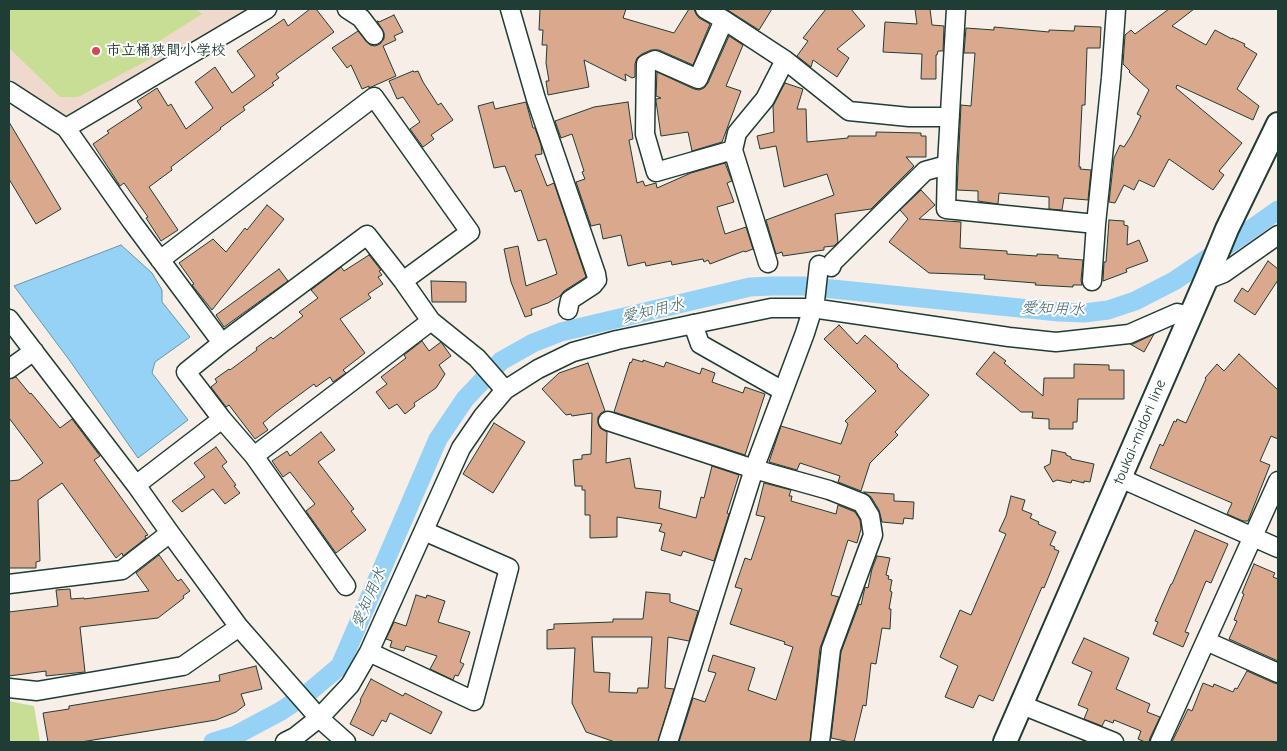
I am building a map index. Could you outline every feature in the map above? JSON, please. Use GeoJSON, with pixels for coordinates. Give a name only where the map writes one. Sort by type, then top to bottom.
{"type":"FeatureCollection","features":[{"type":"Feature","properties":{"kind":"main road","name":"toukai-midori line"},"geometry":{"type":"LineString","coordinates":[[1005,742],[1227,229],[1278,124]]}},
{"type":"Feature","properties":{"kind":"street"},"geometry":{"type":"LineString","coordinates":[[66,128],[267,9]]}},
{"type":"Feature","properties":{"kind":"street"},"geometry":{"type":"LineString","coordinates":[[347,9],[361,18],[374,35]]}},
{"type":"Feature","properties":{"kind":"street"},"geometry":{"type":"LineString","coordinates":[[510,9],[536,98],[596,274],[597,280],[593,285],[570,300],[568,310]]}},
{"type":"Feature","properties":{"kind":"street"},"geometry":{"type":"LineString","coordinates":[[705,9],[785,60],[849,111],[909,117],[950,117]]}},
{"type":"Feature","properties":{"kind":"street"},"geometry":{"type":"LineString","coordinates":[[956,9],[946,209],[1096,224]]}},
{"type":"Feature","properties":{"kind":"street"},"geometry":{"type":"LineString","coordinates":[[1092,281],[1116,9]]}},
{"type":"Feature","properties":{"kind":"street"},"geometry":{"type":"LineString","coordinates":[[724,20],[698,79],[655,60],[646,64],[645,134],[656,172],[733,150]]}},
{"type":"Feature","properties":{"kind":"street"},"geometry":{"type":"LineString","coordinates":[[768,263],[733,150],[737,133],[765,99],[785,60]]}},
{"type":"Feature","properties":{"kind":"street"},"geometry":{"type":"LineString","coordinates":[[9,91],[66,128],[222,343]]}},
{"type":"Feature","properties":{"kind":"street"},"geometry":{"type":"LineString","coordinates":[[160,260],[374,97],[470,232],[403,281]]}},
{"type":"Feature","properties":{"kind":"street"},"geometry":{"type":"LineString","coordinates":[[668,742],[754,469],[805,333],[825,266],[832,262],[925,171],[947,165]]}},
{"type":"Feature","properties":{"kind":"street"},"geometry":{"type":"LineString","coordinates":[[346,586],[254,456],[222,419],[186,372],[366,234],[403,281],[431,321],[477,358],[505,390]]}},
{"type":"Feature","properties":{"kind":"street"},"geometry":{"type":"LineString","coordinates":[[1207,277],[1224,273],[1278,235]]}},
{"type":"Feature","properties":{"kind":"street"},"geometry":{"type":"LineString","coordinates":[[286,742],[295,737],[316,714],[350,685],[369,652],[461,448],[482,416],[505,390],[538,369],[573,352],[617,340],[771,308],[813,304],[1009,337],[1056,342],[1129,334],[1177,313],[1190,316]]}},
{"type":"Feature","properties":{"kind":"street"},"geometry":{"type":"LineString","coordinates":[[9,319],[136,485],[239,626],[287,683],[346,742]]}},
{"type":"Feature","properties":{"kind":"street"},"geometry":{"type":"LineString","coordinates":[[254,456],[431,321]]}},
{"type":"Feature","properties":{"kind":"street"},"geometry":{"type":"LineString","coordinates":[[693,324],[700,344],[783,391]]}},
{"type":"Feature","properties":{"kind":"street"},"geometry":{"type":"LineString","coordinates":[[9,369],[34,351]]}},
{"type":"Feature","properties":{"kind":"street"},"geometry":{"type":"LineString","coordinates":[[136,485],[222,419]]}},
{"type":"Feature","properties":{"kind":"street"},"geometry":{"type":"LineString","coordinates":[[608,422],[754,469],[829,490],[862,503],[870,516],[872,535],[831,649],[820,742]]}},
{"type":"Feature","properties":{"kind":"street"},"geometry":{"type":"LineString","coordinates":[[1120,478],[1278,548]]}},
{"type":"Feature","properties":{"kind":"street"},"geometry":{"type":"LineString","coordinates":[[1160,742],[1278,481]]}},
{"type":"Feature","properties":{"kind":"street"},"geometry":{"type":"LineString","coordinates":[[369,652],[474,701],[509,568],[424,531]]}},
{"type":"Feature","properties":{"kind":"street"},"geometry":{"type":"LineString","coordinates":[[9,584],[122,570],[170,534]]}},
{"type":"Feature","properties":{"kind":"street"},"geometry":{"type":"LineString","coordinates":[[9,688],[37,691],[183,666],[239,626]]}},
{"type":"Feature","properties":{"kind":"street"},"geometry":{"type":"LineString","coordinates":[[1206,641],[1278,673]]}},
{"type":"Feature","properties":{"kind":"street"},"geometry":{"type":"LineString","coordinates":[[1022,704],[1114,742]]}},
{"type":"Feature","properties":{"kind":"shaded area","name":"市立桶狭間小学校"},"geometry":{"type":"Polygon","coordinates":[[[9,9],[250,9],[237,19],[72,117],[60,115],[9,84],[9,9]]]}},
{"type":"Feature","properties":{"kind":"green space","name":"市立桶狭間小学校"},"geometry":{"type":"Polygon","coordinates":[[[9,9],[196,9],[202,14],[153,45],[158,55],[78,97],[60,97],[9,48],[9,9]]]}},
{"type":"Feature","properties":{"kind":"green space"},"geometry":{"type":"Polygon","coordinates":[[[9,701],[34,706],[40,742],[9,742],[9,701]]]}},
{"type":"Feature","properties":{"kind":"water"},"geometry":{"type":"Polygon","coordinates":[[[121,245],[152,273],[162,290],[162,302],[190,337],[155,362],[152,373],[188,420],[138,458],[70,361],[14,286],[121,245]]]}},
{"type":"Feature","properties":{"kind":"building"},"geometry":{"type":"Polygon","coordinates":[[[310,9],[316,9],[334,32],[276,74],[279,78],[272,83],[274,85],[243,107],[245,110],[171,167],[172,170],[149,187],[178,230],[161,241],[146,218],[148,217],[124,183],[120,186],[93,144],[109,133],[107,131],[142,108],[137,101],[157,88],[168,106],[171,104],[186,129],[213,108],[195,82],[215,67],[232,93],[255,76],[237,51],[284,19],[288,26],[310,9]]]}},
{"type":"Feature","properties":{"kind":"building"},"geometry":{"type":"Polygon","coordinates":[[[540,9],[626,9],[623,18],[674,33],[689,9],[694,9],[699,18],[710,24],[693,65],[659,50],[651,50],[637,58],[635,77],[632,78],[625,74],[626,81],[584,60],[589,87],[548,95],[546,81],[549,81],[546,63],[547,45],[542,45],[543,30],[539,30],[540,9]]]}},
{"type":"Feature","properties":{"kind":"building"},"geometry":{"type":"Polygon","coordinates":[[[726,9],[772,9],[759,30],[726,9]]]}},
{"type":"Feature","properties":{"kind":"building"},"geometry":{"type":"Polygon","coordinates":[[[826,9],[851,9],[865,26],[837,49],[849,58],[837,77],[813,60],[811,67],[797,56],[808,41],[803,38],[826,9]]]}},
{"type":"Feature","properties":{"kind":"building"},"geometry":{"type":"Polygon","coordinates":[[[915,9],[930,9],[932,25],[944,26],[943,51],[938,51],[936,55],[936,79],[921,79],[922,54],[883,52],[885,22],[917,24],[915,9]]]}},
{"type":"Feature","properties":{"kind":"building"},"geometry":{"type":"Polygon","coordinates":[[[1169,9],[1194,9],[1172,26],[1206,45],[1215,30],[1245,44],[1244,46],[1257,54],[1237,89],[1259,106],[1253,120],[1177,85],[1176,88],[1242,143],[1219,171],[1224,175],[1213,190],[1169,159],[1154,187],[1139,180],[1134,190],[1124,185],[1115,203],[1109,202],[1114,158],[1120,145],[1124,147],[1131,136],[1141,116],[1137,114],[1149,90],[1123,64],[1125,35],[1131,30],[1135,34],[1169,9]]]}},
{"type":"Feature","properties":{"kind":"building"},"geometry":{"type":"Polygon","coordinates":[[[394,15],[403,32],[394,36],[396,40],[383,46],[396,76],[369,88],[369,86],[362,89],[351,65],[347,68],[332,48],[358,31],[370,45],[380,44],[384,39],[384,33],[377,21],[379,22],[394,15]]]}},
{"type":"Feature","properties":{"kind":"building"},"geometry":{"type":"Polygon","coordinates":[[[1075,26],[1101,27],[1100,48],[1087,48],[1085,105],[1082,105],[1079,167],[1081,167],[1080,169],[1091,170],[1088,200],[1064,198],[1062,210],[1049,209],[1049,197],[999,193],[998,204],[978,201],[978,191],[957,190],[961,105],[971,106],[975,53],[964,53],[966,28],[994,30],[994,27],[1049,32],[1049,30],[1074,31],[1075,26]]]}},
{"type":"Feature","properties":{"kind":"building"},"geometry":{"type":"Polygon","coordinates":[[[729,36],[743,45],[726,86],[741,91],[722,142],[692,151],[688,132],[661,136],[656,101],[656,99],[661,98],[656,96],[657,72],[694,89],[704,88],[729,36]]]}},
{"type":"Feature","properties":{"kind":"building"},"geometry":{"type":"Polygon","coordinates":[[[413,71],[418,71],[438,105],[441,103],[453,120],[431,135],[434,139],[423,147],[410,129],[420,122],[403,97],[397,99],[389,81],[413,71]]]}},
{"type":"Feature","properties":{"kind":"building"},"geometry":{"type":"Polygon","coordinates":[[[785,83],[803,89],[797,109],[806,109],[807,142],[848,138],[848,136],[876,136],[876,132],[921,133],[921,136],[926,136],[926,157],[906,157],[914,166],[871,209],[835,214],[838,242],[834,246],[824,247],[824,250],[783,256],[782,252],[776,254],[766,220],[834,195],[827,174],[784,187],[776,146],[760,149],[757,136],[774,132],[773,106],[785,83]]]}},
{"type":"Feature","properties":{"kind":"building"},"geometry":{"type":"Polygon","coordinates":[[[493,102],[495,109],[526,102],[533,128],[535,128],[541,145],[542,154],[535,155],[547,186],[554,183],[586,277],[548,303],[531,309],[532,315],[525,317],[511,282],[504,249],[518,246],[526,286],[557,274],[546,239],[538,241],[521,190],[515,192],[505,166],[494,168],[478,106],[493,102]]]}},
{"type":"Feature","properties":{"kind":"building"},"geometry":{"type":"Polygon","coordinates":[[[628,102],[633,139],[629,140],[637,183],[643,181],[645,186],[656,183],[657,188],[691,173],[725,163],[732,181],[727,183],[734,202],[717,207],[725,234],[746,227],[753,249],[710,264],[708,260],[704,262],[703,259],[672,265],[671,261],[646,266],[645,262],[628,266],[621,235],[603,239],[600,224],[591,226],[576,182],[585,179],[572,134],[561,138],[555,121],[594,107],[628,102]]]}},
{"type":"Feature","properties":{"kind":"building"},"geometry":{"type":"Polygon","coordinates":[[[9,122],[61,209],[36,224],[9,179],[9,122]]]}},
{"type":"Feature","properties":{"kind":"building"},"geometry":{"type":"Polygon","coordinates":[[[921,190],[935,205],[919,219],[961,222],[960,248],[1007,251],[1007,254],[1058,255],[1058,258],[1083,260],[1082,285],[1073,285],[1073,287],[1035,285],[1036,283],[984,279],[985,275],[929,273],[889,242],[908,219],[900,210],[921,190]]]}},
{"type":"Feature","properties":{"kind":"building"},"geometry":{"type":"Polygon","coordinates":[[[267,205],[284,219],[212,310],[192,285],[194,284],[179,263],[213,239],[226,252],[267,205]]]}},
{"type":"Feature","properties":{"kind":"building"},"geometry":{"type":"Polygon","coordinates":[[[1109,220],[1124,221],[1124,225],[1128,226],[1127,245],[1139,240],[1148,261],[1126,269],[1127,272],[1103,281],[1104,262],[1106,262],[1109,220]]]}},
{"type":"Feature","properties":{"kind":"building"},"geometry":{"type":"Polygon","coordinates":[[[369,255],[381,270],[379,271],[382,275],[378,277],[383,284],[368,294],[371,298],[340,319],[365,353],[343,370],[346,373],[333,382],[330,377],[316,387],[314,384],[276,412],[263,423],[268,430],[255,439],[229,405],[226,407],[211,387],[217,382],[215,379],[257,350],[256,348],[271,337],[273,339],[303,316],[299,312],[318,298],[311,290],[341,267],[344,271],[369,255]]]}},
{"type":"Feature","properties":{"kind":"building"},"geometry":{"type":"Polygon","coordinates":[[[1268,261],[1278,269],[1278,280],[1255,315],[1234,301],[1242,288],[1248,292],[1268,261]]]}},
{"type":"Feature","properties":{"kind":"building"},"geometry":{"type":"Polygon","coordinates":[[[279,269],[288,281],[224,327],[216,315],[279,269]]]}},
{"type":"Feature","properties":{"kind":"building"},"geometry":{"type":"Polygon","coordinates":[[[431,281],[466,282],[466,302],[432,302],[431,281]]]}},
{"type":"Feature","properties":{"kind":"building"},"geometry":{"type":"Polygon","coordinates":[[[839,325],[857,344],[865,335],[898,365],[899,369],[929,395],[895,432],[898,435],[870,463],[861,491],[838,482],[840,476],[800,463],[797,470],[769,462],[781,426],[841,444],[848,424],[845,421],[876,391],[824,339],[839,325]]]}},
{"type":"Feature","properties":{"kind":"building"},"geometry":{"type":"Polygon","coordinates":[[[1154,334],[1144,352],[1130,344],[1133,344],[1154,334]]]}},
{"type":"Feature","properties":{"kind":"building"},"geometry":{"type":"Polygon","coordinates":[[[422,341],[429,351],[441,342],[451,356],[439,365],[445,374],[436,388],[414,403],[415,406],[405,414],[397,404],[389,409],[376,392],[387,384],[381,377],[406,358],[404,355],[422,341]]]}},
{"type":"Feature","properties":{"kind":"building"},"geometry":{"type":"Polygon","coordinates":[[[994,352],[1006,361],[1004,363],[1043,396],[1044,378],[1074,378],[1074,364],[1109,365],[1109,370],[1124,370],[1124,399],[1078,399],[1077,422],[1073,422],[1073,429],[1049,429],[1049,419],[1032,418],[1033,412],[1021,412],[976,374],[994,352]]]}},
{"type":"Feature","properties":{"kind":"building"},"geometry":{"type":"Polygon","coordinates":[[[1239,354],[1278,390],[1278,439],[1271,436],[1260,461],[1270,465],[1248,521],[1243,521],[1227,514],[1232,503],[1150,468],[1160,444],[1163,446],[1174,421],[1176,422],[1177,419],[1186,423],[1205,378],[1217,364],[1224,371],[1239,354]]]}},
{"type":"Feature","properties":{"kind":"building"},"geometry":{"type":"Polygon","coordinates":[[[633,359],[643,362],[643,360],[664,367],[666,362],[700,374],[702,368],[715,373],[712,382],[743,393],[745,387],[765,394],[745,455],[614,412],[630,362],[633,359]]]}},
{"type":"Feature","properties":{"kind":"building"},"geometry":{"type":"Polygon","coordinates":[[[588,363],[605,411],[598,417],[598,423],[600,428],[607,432],[606,463],[630,458],[635,488],[661,491],[659,508],[696,518],[701,497],[704,498],[712,466],[739,475],[714,561],[683,551],[681,556],[661,550],[665,533],[659,531],[662,524],[617,517],[617,537],[590,538],[590,515],[585,515],[585,490],[582,490],[582,486],[575,486],[573,460],[582,459],[582,455],[591,454],[592,413],[566,415],[542,389],[559,373],[588,363]]]}},
{"type":"Feature","properties":{"kind":"building"},"geometry":{"type":"Polygon","coordinates":[[[16,377],[60,428],[72,419],[100,456],[94,460],[148,535],[123,556],[122,553],[116,558],[62,483],[38,500],[40,561],[36,562],[36,568],[9,568],[9,481],[19,480],[43,463],[9,418],[9,379],[16,377]]]}},
{"type":"Feature","properties":{"kind":"building"},"geometry":{"type":"Polygon","coordinates":[[[494,423],[525,442],[493,493],[463,474],[494,423]]]}},
{"type":"Feature","properties":{"kind":"building"},"geometry":{"type":"Polygon","coordinates":[[[321,432],[335,450],[318,462],[354,509],[351,511],[366,530],[336,553],[306,511],[315,504],[290,472],[283,477],[272,461],[287,451],[290,456],[321,432]]]}},
{"type":"Feature","properties":{"kind":"building"},"geometry":{"type":"Polygon","coordinates":[[[216,447],[227,462],[222,466],[240,493],[225,504],[213,489],[182,512],[172,501],[205,477],[194,463],[216,447]]]}},
{"type":"Feature","properties":{"kind":"building"},"geometry":{"type":"Polygon","coordinates":[[[1052,450],[1066,453],[1071,459],[1094,464],[1090,482],[1084,481],[1084,483],[1072,480],[1071,483],[1057,480],[1053,482],[1044,467],[1050,464],[1052,450]]]}},
{"type":"Feature","properties":{"kind":"building"},"geometry":{"type":"Polygon","coordinates":[[[764,483],[791,490],[789,496],[792,496],[791,501],[836,514],[838,505],[855,512],[860,520],[861,529],[857,543],[848,540],[831,595],[839,597],[820,648],[810,742],[679,742],[693,698],[705,702],[716,673],[708,671],[713,655],[755,668],[748,690],[776,700],[793,647],[784,644],[785,642],[730,624],[742,589],[735,587],[745,558],[751,560],[765,517],[756,515],[764,483]]]}},
{"type":"Feature","properties":{"kind":"building"},"geometry":{"type":"Polygon","coordinates":[[[864,492],[894,494],[894,501],[914,502],[913,519],[904,518],[903,524],[882,522],[879,510],[871,497],[864,492]]]}},
{"type":"Feature","properties":{"kind":"building"},"geometry":{"type":"Polygon","coordinates":[[[1011,496],[1025,500],[1022,510],[1032,514],[1030,518],[1039,522],[1038,524],[1056,532],[1050,545],[1059,551],[993,701],[979,695],[973,708],[945,697],[958,666],[940,657],[960,610],[971,615],[1006,534],[999,531],[1006,516],[1011,496]]]}},
{"type":"Feature","properties":{"kind":"building"},"geometry":{"type":"Polygon","coordinates":[[[1195,530],[1228,544],[1211,583],[1206,581],[1185,632],[1189,633],[1183,647],[1153,634],[1158,622],[1155,621],[1195,530]]]}},
{"type":"Feature","properties":{"kind":"building"},"geometry":{"type":"Polygon","coordinates":[[[159,555],[176,579],[178,581],[181,579],[190,591],[183,596],[184,598],[158,618],[80,627],[85,672],[46,676],[46,671],[9,676],[9,612],[58,606],[56,590],[70,589],[71,599],[149,591],[136,573],[159,555]]]}},
{"type":"Feature","properties":{"kind":"building"},"geometry":{"type":"Polygon","coordinates":[[[877,556],[890,558],[886,575],[889,576],[888,579],[892,580],[889,609],[891,609],[890,629],[882,628],[876,664],[871,663],[866,706],[863,705],[854,742],[850,742],[831,738],[841,652],[859,604],[861,605],[865,587],[868,588],[877,556]]]}},
{"type":"Feature","properties":{"kind":"building"},"geometry":{"type":"Polygon","coordinates":[[[1254,564],[1275,573],[1273,577],[1278,579],[1278,661],[1229,639],[1237,621],[1234,620],[1244,594],[1242,593],[1254,564]]]}},
{"type":"Feature","properties":{"kind":"building"},"geometry":{"type":"Polygon","coordinates":[[[646,592],[670,594],[670,602],[698,611],[689,641],[668,637],[665,688],[674,689],[658,742],[615,742],[586,732],[572,703],[575,648],[547,649],[547,630],[554,629],[554,624],[613,622],[613,619],[643,619],[646,592]],[[592,637],[594,672],[610,673],[609,692],[637,693],[638,688],[648,688],[652,637],[592,637]]]}},
{"type":"Feature","properties":{"kind":"building"},"geometry":{"type":"Polygon","coordinates":[[[416,595],[426,598],[427,595],[445,601],[438,622],[470,632],[460,662],[464,664],[458,676],[455,675],[453,680],[430,669],[437,656],[406,646],[404,651],[390,647],[392,641],[386,639],[394,622],[406,626],[416,595]]]}},
{"type":"Feature","properties":{"kind":"building"},"geometry":{"type":"Polygon","coordinates":[[[1084,638],[1129,658],[1116,689],[1150,704],[1147,712],[1160,717],[1149,742],[1138,739],[1141,731],[1114,720],[1113,723],[1105,720],[1102,726],[1084,719],[1088,709],[1078,705],[1092,672],[1072,663],[1084,638]]]}},
{"type":"Feature","properties":{"kind":"building"},"geometry":{"type":"Polygon","coordinates":[[[256,666],[262,689],[241,694],[245,705],[236,712],[216,720],[81,742],[48,742],[43,713],[69,709],[69,706],[220,681],[219,675],[256,666]]]}},
{"type":"Feature","properties":{"kind":"building"},"geometry":{"type":"Polygon","coordinates":[[[1247,671],[1278,684],[1278,742],[1172,742],[1188,709],[1192,711],[1203,683],[1213,687],[1214,684],[1233,692],[1235,688],[1237,689],[1247,671]]]}},
{"type":"Feature","properties":{"kind":"building"},"geometry":{"type":"Polygon","coordinates":[[[371,679],[403,696],[405,693],[442,712],[431,734],[390,713],[386,722],[382,720],[373,736],[350,724],[371,679]]]}},
{"type":"Feature","properties":{"kind":"waterway","name":"愛知用水"},"geometry":{"type":"LineString","coordinates":[[213,742],[236,735],[281,711],[308,693],[340,666],[438,439],[465,399],[501,361],[533,343],[561,332],[750,287],[803,286],[1059,312],[1084,313],[1108,310],[1135,301],[1174,281],[1278,210]]}},
{"type":"Feature","properties":{"kind":"place","name":"市立桶狭間小学校"},"geometry":{"type":"Point","coordinates":[96,51]}}]}
